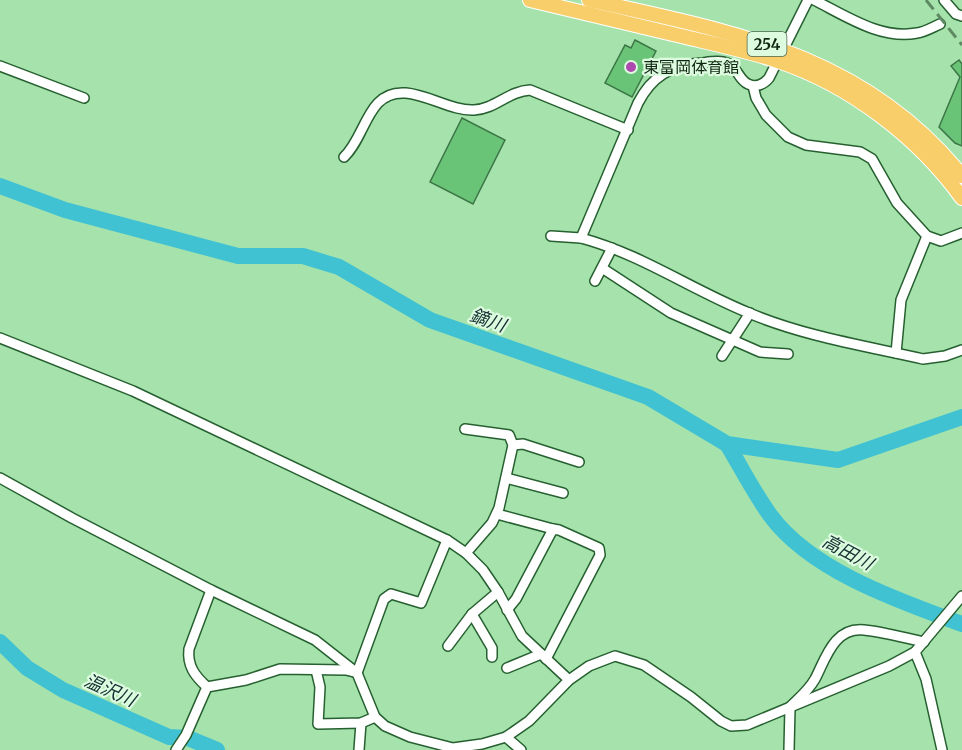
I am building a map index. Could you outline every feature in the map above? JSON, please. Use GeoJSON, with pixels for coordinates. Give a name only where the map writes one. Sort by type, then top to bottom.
{"type":"FeatureCollection","features":[{"type":"Feature","properties":{"kind":"highway","name":"254"},"geometry":{"type":"LineString","coordinates":[[530,0],[704,41],[780,55],[874,112],[930,160],[962,198]]}},
{"type":"Feature","properties":{"kind":"highway","name":"254"},"geometry":{"type":"LineString","coordinates":[[589,0],[708,27],[780,55],[829,69],[876,96],[925,136],[962,176]]}},
{"type":"Feature","properties":{"kind":"street"},"geometry":{"type":"LineString","coordinates":[[581,238],[638,103],[650,84],[662,74],[678,67],[690,64],[725,63],[733,67],[746,83],[753,86],[761,84],[767,80],[808,0]]}},
{"type":"Feature","properties":{"kind":"street"},"geometry":{"type":"LineString","coordinates":[[814,0],[863,25],[886,32],[918,33],[940,24]]}},
{"type":"Feature","properties":{"kind":"street"},"geometry":{"type":"LineString","coordinates":[[944,0],[956,14],[962,16]]}},
{"type":"Feature","properties":{"kind":"street"},"geometry":{"type":"LineString","coordinates":[[0,66],[84,98]]}},
{"type":"Feature","properties":{"kind":"street"},"geometry":{"type":"LineString","coordinates":[[753,86],[756,98],[766,115],[788,137],[806,145],[860,152],[872,159],[897,202],[927,236],[941,241],[962,234]]}},
{"type":"Feature","properties":{"kind":"street"},"geometry":{"type":"LineString","coordinates":[[344,157],[380,101],[396,93],[414,94],[452,107],[473,110],[488,106],[513,93],[530,90],[627,129]]}},
{"type":"Feature","properties":{"kind":"street"},"geometry":{"type":"LineString","coordinates":[[551,236],[581,238],[612,248],[633,256],[750,314],[791,327],[923,359],[945,356],[962,350]]}},
{"type":"Feature","properties":{"kind":"street"},"geometry":{"type":"LineString","coordinates":[[896,353],[901,300],[927,236]]}},
{"type":"Feature","properties":{"kind":"street"},"geometry":{"type":"LineString","coordinates":[[595,280],[612,248]]}},
{"type":"Feature","properties":{"kind":"street"},"geometry":{"type":"LineString","coordinates":[[602,268],[671,313],[760,351],[788,354]]}},
{"type":"Feature","properties":{"kind":"street"},"geometry":{"type":"LineString","coordinates":[[722,356],[750,314]]}},
{"type":"Feature","properties":{"kind":"street"},"geometry":{"type":"LineString","coordinates":[[0,338],[133,391],[447,540],[466,553],[483,570],[522,636],[569,681]]}},
{"type":"Feature","properties":{"kind":"street"},"geometry":{"type":"LineString","coordinates":[[465,429],[509,435],[513,444],[497,514],[466,553]]}},
{"type":"Feature","properties":{"kind":"street"},"geometry":{"type":"LineString","coordinates":[[513,444],[524,444],[579,462]]}},
{"type":"Feature","properties":{"kind":"street"},"geometry":{"type":"LineString","coordinates":[[0,478],[211,590],[315,640],[357,673],[375,717],[385,726],[410,737],[453,748],[482,744],[506,737],[529,721],[569,681],[589,666],[615,656],[644,665],[691,697],[721,722],[731,726],[747,725],[889,666],[915,652],[962,596]]}},
{"type":"Feature","properties":{"kind":"street"},"geometry":{"type":"LineString","coordinates":[[506,478],[563,493]]}},
{"type":"Feature","properties":{"kind":"street"},"geometry":{"type":"LineString","coordinates":[[497,514],[559,530],[599,548],[600,555],[544,656],[507,668]]}},
{"type":"Feature","properties":{"kind":"street"},"geometry":{"type":"LineString","coordinates":[[507,610],[516,599],[553,529]]}},
{"type":"Feature","properties":{"kind":"street"},"geometry":{"type":"LineString","coordinates":[[357,673],[384,599],[391,594],[421,603],[447,540]]}},
{"type":"Feature","properties":{"kind":"street"},"geometry":{"type":"LineString","coordinates":[[207,687],[197,678],[188,657],[211,590]]}},
{"type":"Feature","properties":{"kind":"street"},"geometry":{"type":"LineString","coordinates":[[448,646],[472,614],[498,592]]}},
{"type":"Feature","properties":{"kind":"street"},"geometry":{"type":"LineString","coordinates":[[472,614],[492,648],[492,657]]}},
{"type":"Feature","properties":{"kind":"street"},"geometry":{"type":"LineString","coordinates":[[789,750],[790,707],[810,687],[832,646],[841,636],[862,630],[926,640]]}},
{"type":"Feature","properties":{"kind":"street"},"geometry":{"type":"LineString","coordinates":[[915,652],[926,679],[944,749]]}},
{"type":"Feature","properties":{"kind":"street"},"geometry":{"type":"LineString","coordinates":[[207,687],[246,680],[280,669],[346,670],[357,673]]}},
{"type":"Feature","properties":{"kind":"street"},"geometry":{"type":"LineString","coordinates":[[316,670],[320,687],[318,724],[361,723],[375,717]]}},
{"type":"Feature","properties":{"kind":"street"},"geometry":{"type":"LineString","coordinates":[[178,747],[186,735],[207,687]]}},
{"type":"Feature","properties":{"kind":"street"},"geometry":{"type":"LineString","coordinates":[[358,750],[361,723]]}},
{"type":"Feature","properties":{"kind":"street"},"geometry":{"type":"LineString","coordinates":[[506,737],[521,750]]}},
{"type":"Feature","properties":{"kind":"building","name":"東富岡体育館"},"geometry":{"type":"Polygon","coordinates":[[[635,40],[656,51],[632,97],[605,83],[625,45],[631,48],[635,40]]]}},
{"type":"Feature","properties":{"kind":"building"},"geometry":{"type":"Polygon","coordinates":[[[959,60],[962,64],[962,146],[955,143],[939,127],[960,77],[951,66],[959,60]]]}},
{"type":"Feature","properties":{"kind":"building"},"geometry":{"type":"Polygon","coordinates":[[[462,118],[505,140],[473,204],[430,182],[462,118]]]}},
{"type":"Feature","properties":{"kind":"waterway","name":"鏑川"},"geometry":{"type":"LineString","coordinates":[[0,186],[65,210],[238,256],[303,256],[339,267],[430,320],[648,397],[727,444],[838,460],[962,417]]}},
{"type":"Feature","properties":{"kind":"waterway","name":"高田川"},"geometry":{"type":"LineString","coordinates":[[727,444],[770,515],[787,535],[808,552],[858,582],[962,624]]}},
{"type":"Feature","properties":{"kind":"waterway","name":"温沢川"},"geometry":{"type":"LineString","coordinates":[[0,642],[27,668],[63,690],[169,737],[188,738],[217,750]]}},
{"type":"Feature","properties":{"kind":"railway"},"geometry":{"type":"LineString","coordinates":[[926,0],[962,45]]}},
{"type":"Feature","properties":{"kind":"place","name":"東富岡体育館"},"geometry":{"type":"Point","coordinates":[631,67]}}]}
